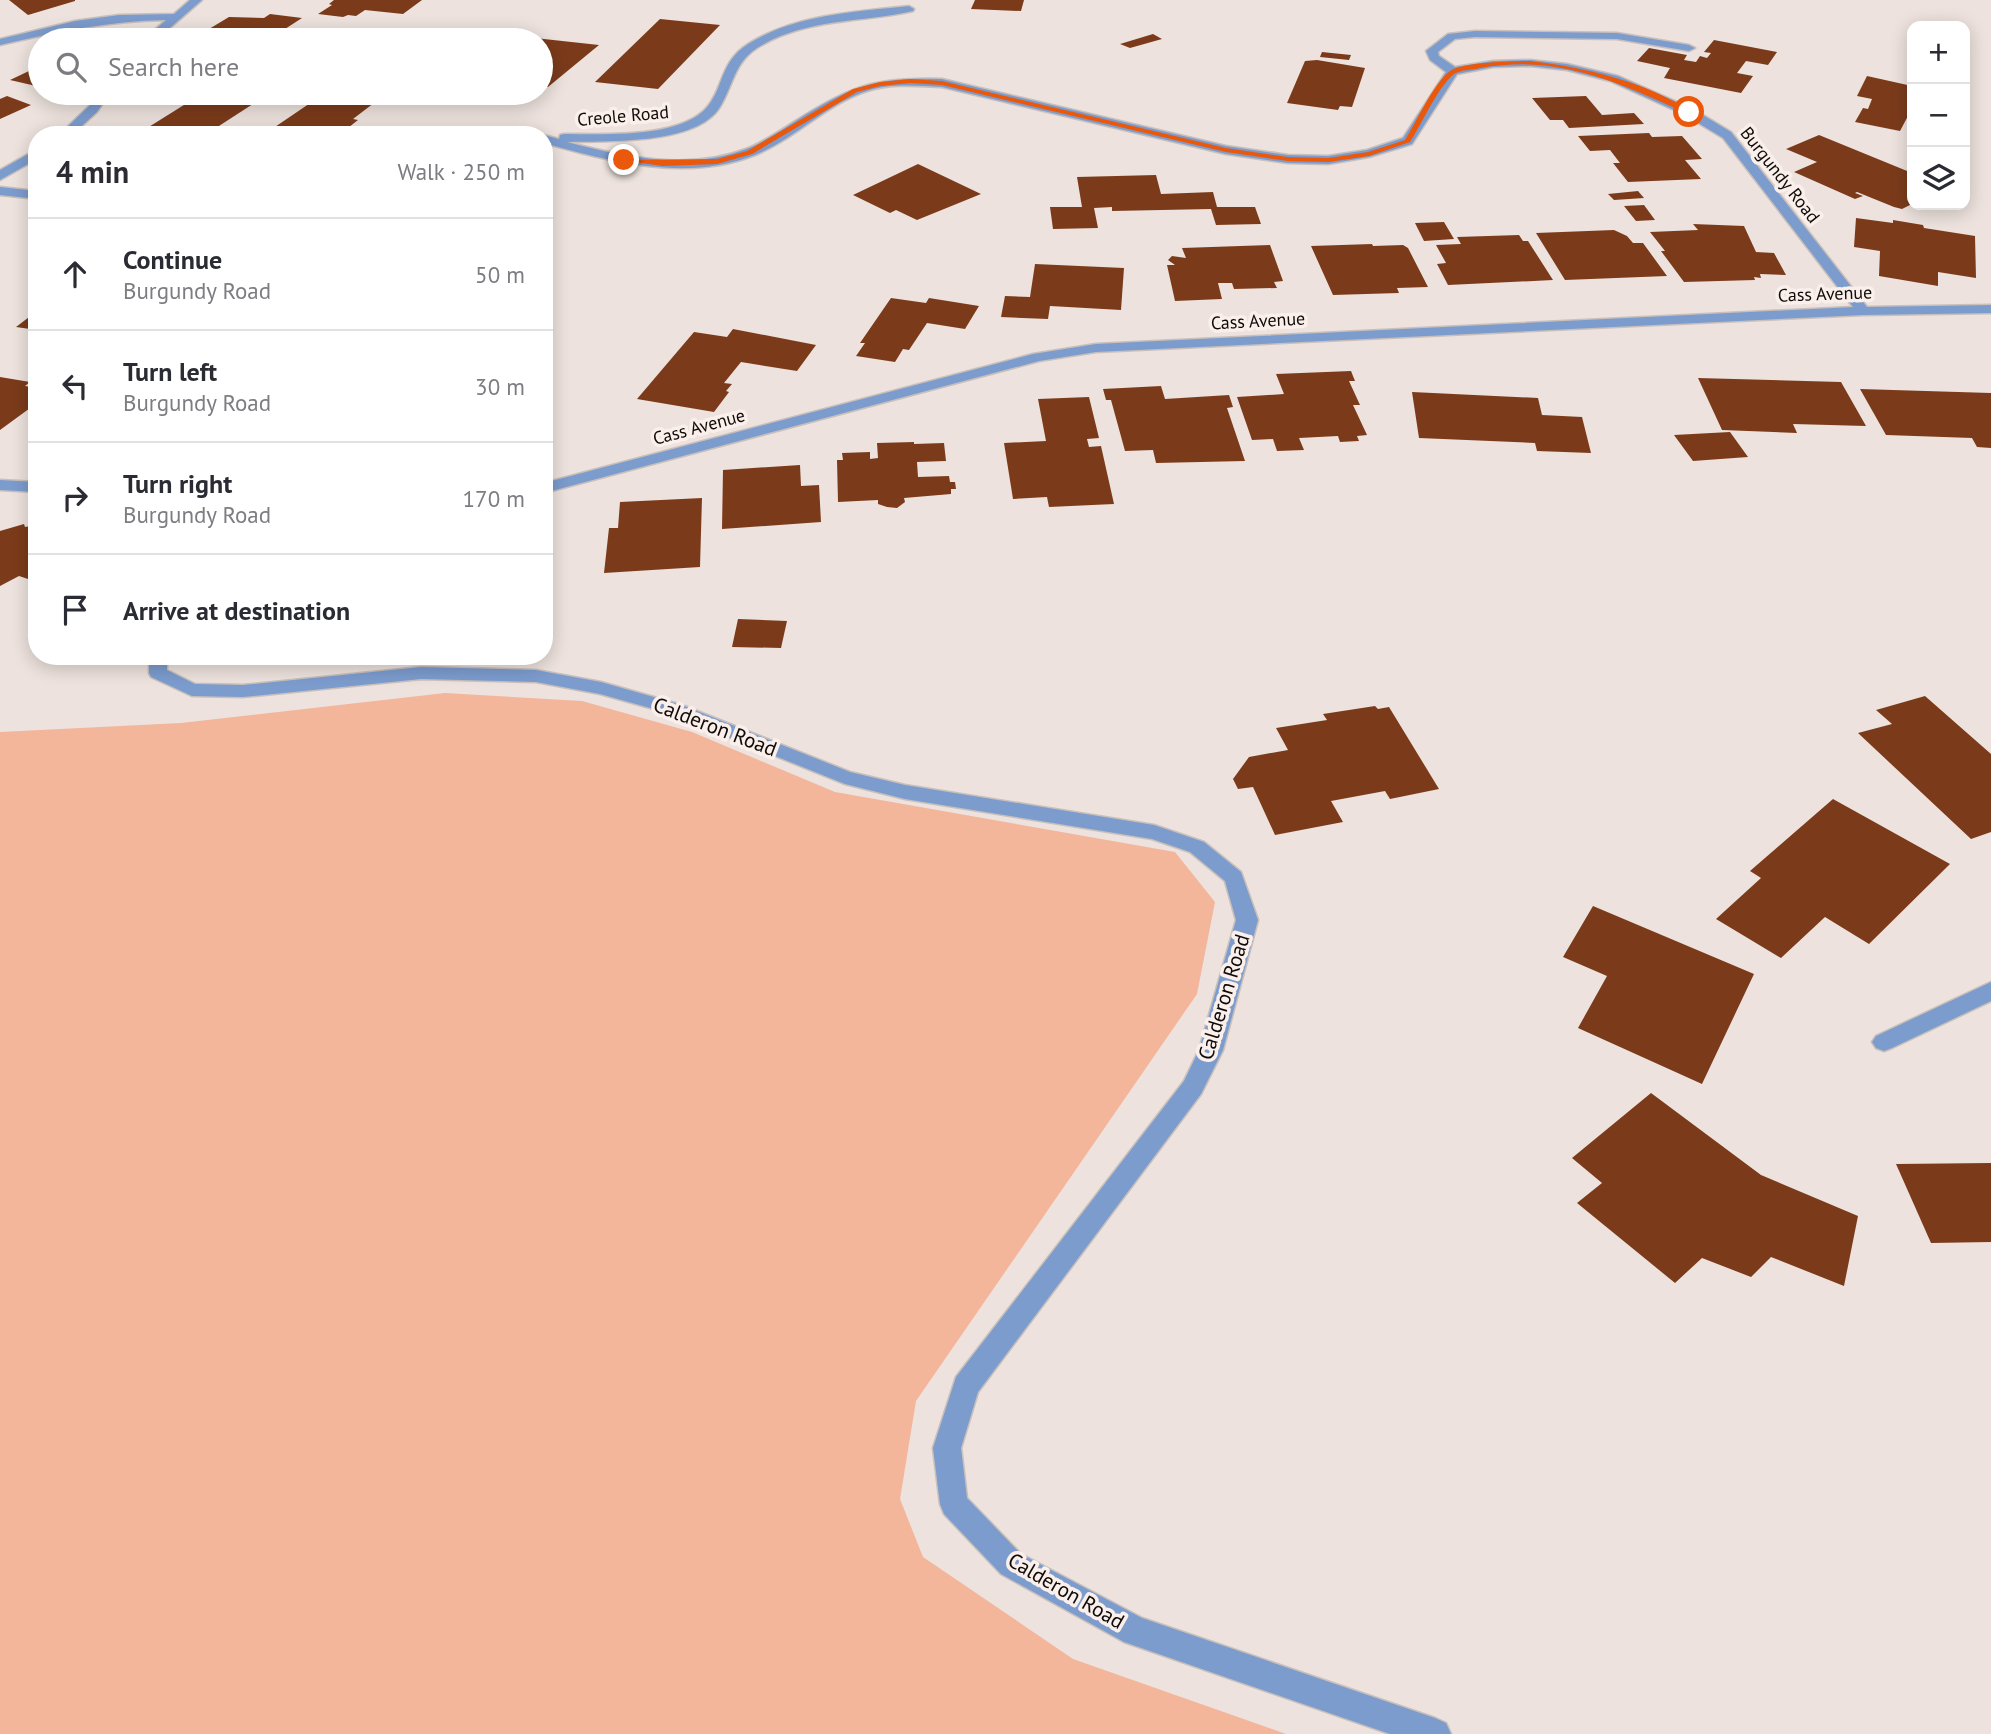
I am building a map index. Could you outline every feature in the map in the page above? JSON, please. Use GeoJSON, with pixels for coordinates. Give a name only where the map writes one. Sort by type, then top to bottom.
{"type":"FeatureCollection","features":[{"type":"Feature","properties":{"kind":"street"},"geometry":{"type":"LineString","coordinates":[[163,28],[197,0]]}},
{"type":"Feature","properties":{"kind":"street","name":"Creole Road"},"geometry":{"type":"LineString","coordinates":[[553,139],[644,135],[682,128],[713,109],[732,65],[751,47],[785,29],[832,19],[909,9]]}},
{"type":"Feature","properties":{"kind":"street"},"geometry":{"type":"LineString","coordinates":[[58,28],[119,18],[175,17]]}},
{"type":"Feature","properties":{"kind":"street"},"geometry":{"type":"LineString","coordinates":[[553,141],[624,160],[663,164],[717,162],[750,153],[855,91],[880,84],[910,81],[942,83],[1209,145],[1288,159],[1328,160],[1369,153],[1408,141],[1453,71],[1434,58],[1432,51],[1452,36],[1588,34],[1655,41],[1689,48]]}},
{"type":"Feature","properties":{"kind":"street"},"geometry":{"type":"LineString","coordinates":[[0,42],[28,35]]}},
{"type":"Feature","properties":{"kind":"street","name":"Burgundy Road"},"geometry":{"type":"LineString","coordinates":[[1453,71],[1506,63],[1567,67],[1615,78],[1689,112],[1727,135],[1863,311]]}},
{"type":"Feature","properties":{"kind":"street"},"geometry":{"type":"LineString","coordinates":[[75,126],[96,105]]}},
{"type":"Feature","properties":{"kind":"street"},"geometry":{"type":"LineString","coordinates":[[0,176],[28,159]]}},
{"type":"Feature","properties":{"kind":"street"},"geometry":{"type":"LineString","coordinates":[[0,191],[28,194]]}},
{"type":"Feature","properties":{"kind":"street","name":"Cass Avenue"},"geometry":{"type":"LineString","coordinates":[[553,486],[1038,357],[1096,348],[1863,311],[1991,309]]}},
{"type":"Feature","properties":{"kind":"street"},"geometry":{"type":"LineString","coordinates":[[0,485],[28,487]]}},
{"type":"Feature","properties":{"kind":"street","name":"Calderon Road"},"geometry":{"type":"LineString","coordinates":[[158,665],[158,673],[192,690],[243,691],[421,673],[537,676],[601,688],[675,709],[845,777],[905,792],[1154,832],[1197,847],[1234,877],[1247,920],[1211,1050],[1193,1087],[966,1386],[947,1448],[954,1504],[1011,1564],[1135,1631],[1434,1734]]}},
{"type":"Feature","properties":{"kind":"street"},"geometry":{"type":"LineString","coordinates":[[1884,1042],[1991,991]]}},
{"type":"Feature","properties":{"kind":"shaded area"},"geometry":{"type":"Polygon","coordinates":[[[445,693],[582,701],[692,732],[835,792],[1175,852],[1215,902],[1197,994],[916,1401],[900,1499],[923,1557],[1073,1659],[1286,1734],[0,1734],[0,732],[181,723],[445,693]]]}},
{"type":"Feature","properties":{"kind":"building"},"geometry":{"type":"Polygon","coordinates":[[[9,0],[75,0],[75,1],[28,15],[9,0]]]}},
{"type":"Feature","properties":{"kind":"building"},"geometry":{"type":"Polygon","coordinates":[[[334,0],[422,0],[403,14],[365,10],[356,16],[318,14],[332,5],[329,4],[334,0]]]}},
{"type":"Feature","properties":{"kind":"building"},"geometry":{"type":"Polygon","coordinates":[[[975,0],[1024,0],[1021,11],[971,9],[975,0]]]}},
{"type":"Feature","properties":{"kind":"building"},"geometry":{"type":"Polygon","coordinates":[[[270,14],[302,18],[287,28],[211,28],[229,17],[264,18],[270,14]]]}},
{"type":"Feature","properties":{"kind":"building"},"geometry":{"type":"Polygon","coordinates":[[[660,19],[720,25],[658,89],[595,82],[660,19]]]}},
{"type":"Feature","properties":{"kind":"building"},"geometry":{"type":"Polygon","coordinates":[[[1153,34],[1162,39],[1130,48],[1120,44],[1153,34]]]}},
{"type":"Feature","properties":{"kind":"building"},"geometry":{"type":"Polygon","coordinates":[[[553,40],[599,45],[553,83],[553,40]]]}},
{"type":"Feature","properties":{"kind":"building"},"geometry":{"type":"Polygon","coordinates":[[[1714,40],[1777,52],[1768,65],[1746,61],[1737,73],[1753,76],[1741,93],[1664,78],[1670,68],[1637,61],[1649,48],[1687,55],[1684,60],[1696,62],[1700,56],[1707,58],[1711,53],[1704,52],[1714,40]]]}},
{"type":"Feature","properties":{"kind":"building"},"geometry":{"type":"Polygon","coordinates":[[[1322,52],[1351,55],[1349,60],[1320,57],[1322,52]]]}},
{"type":"Feature","properties":{"kind":"building"},"geometry":{"type":"Polygon","coordinates":[[[1317,60],[1365,68],[1352,107],[1340,106],[1338,110],[1287,103],[1305,61],[1317,60]]]}},
{"type":"Feature","properties":{"kind":"building"},"geometry":{"type":"Polygon","coordinates":[[[28,71],[28,84],[10,80],[28,71]]]}},
{"type":"Feature","properties":{"kind":"building"},"geometry":{"type":"Polygon","coordinates":[[[1867,76],[1907,85],[1907,118],[1900,131],[1855,122],[1863,108],[1868,109],[1872,99],[1857,96],[1867,76]]]}},
{"type":"Feature","properties":{"kind":"building"},"geometry":{"type":"Polygon","coordinates":[[[7,96],[31,105],[0,119],[0,99],[7,96]]]}},
{"type":"Feature","properties":{"kind":"building"},"geometry":{"type":"Polygon","coordinates":[[[1586,96],[1602,115],[1634,113],[1644,124],[1569,128],[1563,120],[1550,120],[1532,98],[1586,96]]]}},
{"type":"Feature","properties":{"kind":"building"},"geometry":{"type":"Polygon","coordinates":[[[184,105],[251,105],[219,126],[150,126],[184,105]]]}},
{"type":"Feature","properties":{"kind":"building"},"geometry":{"type":"Polygon","coordinates":[[[307,105],[371,105],[353,119],[358,120],[350,126],[276,126],[307,105]]]}},
{"type":"Feature","properties":{"kind":"building"},"geometry":{"type":"Polygon","coordinates":[[[1649,133],[1652,137],[1682,136],[1702,159],[1685,160],[1701,179],[1628,182],[1613,163],[1620,163],[1610,150],[1590,151],[1578,136],[1649,133]]]}},
{"type":"Feature","properties":{"kind":"building"},"geometry":{"type":"Polygon","coordinates":[[[1819,135],[1907,171],[1907,206],[1902,209],[1894,207],[1857,192],[1855,193],[1863,196],[1855,199],[1794,172],[1817,162],[1786,149],[1819,135]]]}},
{"type":"Feature","properties":{"kind":"building"},"geometry":{"type":"Polygon","coordinates":[[[918,164],[981,194],[917,220],[896,210],[890,213],[853,195],[918,164]]]}},
{"type":"Feature","properties":{"kind":"building"},"geometry":{"type":"Polygon","coordinates":[[[1156,175],[1161,194],[1213,192],[1217,207],[1255,207],[1261,224],[1216,225],[1211,209],[1112,211],[1112,207],[1094,208],[1098,228],[1053,229],[1050,207],[1082,207],[1077,177],[1156,175]]]}},
{"type":"Feature","properties":{"kind":"building"},"geometry":{"type":"Polygon","coordinates":[[[1638,191],[1644,198],[1614,200],[1608,194],[1638,191]]]}},
{"type":"Feature","properties":{"kind":"building"},"geometry":{"type":"Polygon","coordinates":[[[1644,205],[1655,220],[1636,221],[1624,206],[1644,205]]]}},
{"type":"Feature","properties":{"kind":"building"},"geometry":{"type":"Polygon","coordinates":[[[1856,218],[1893,223],[1893,220],[1975,236],[1976,278],[1938,272],[1938,286],[1879,276],[1880,251],[1854,247],[1856,218]]]}},
{"type":"Feature","properties":{"kind":"building"},"geometry":{"type":"Polygon","coordinates":[[[1444,222],[1454,239],[1424,241],[1415,223],[1444,222]]]}},
{"type":"Feature","properties":{"kind":"building"},"geometry":{"type":"Polygon","coordinates":[[[1693,224],[1744,226],[1756,252],[1774,253],[1786,275],[1760,274],[1761,278],[1754,277],[1755,280],[1684,282],[1650,232],[1698,230],[1693,224]]]}},
{"type":"Feature","properties":{"kind":"building"},"geometry":{"type":"Polygon","coordinates":[[[1614,230],[1627,236],[1633,243],[1643,243],[1667,276],[1565,280],[1536,233],[1614,230]]]}},
{"type":"Feature","properties":{"kind":"building"},"geometry":{"type":"Polygon","coordinates":[[[1519,235],[1523,241],[1528,241],[1553,280],[1448,285],[1437,264],[1446,263],[1436,245],[1461,244],[1457,237],[1519,235]]]}},
{"type":"Feature","properties":{"kind":"building"},"geometry":{"type":"Polygon","coordinates":[[[1270,245],[1283,281],[1274,282],[1277,288],[1234,289],[1232,283],[1218,283],[1222,299],[1175,301],[1167,265],[1175,265],[1168,260],[1172,256],[1186,258],[1182,248],[1270,245]]]}},
{"type":"Feature","properties":{"kind":"building"},"geometry":{"type":"Polygon","coordinates":[[[1403,245],[1408,248],[1428,287],[1397,288],[1399,293],[1333,295],[1311,246],[1403,245]]]}},
{"type":"Feature","properties":{"kind":"building"},"geometry":{"type":"Polygon","coordinates":[[[1035,264],[1124,268],[1121,310],[1050,306],[1048,319],[1001,317],[1005,296],[1030,297],[1035,264]]]}},
{"type":"Feature","properties":{"kind":"building"},"geometry":{"type":"Polygon","coordinates":[[[891,298],[926,303],[929,298],[979,306],[965,329],[927,323],[909,350],[903,349],[895,362],[856,356],[865,343],[860,343],[891,298]]]}},
{"type":"Feature","properties":{"kind":"building"},"geometry":{"type":"Polygon","coordinates":[[[28,318],[28,329],[16,327],[28,318]]]}},
{"type":"Feature","properties":{"kind":"building"},"geometry":{"type":"Polygon","coordinates":[[[733,329],[816,345],[797,371],[741,362],[724,383],[732,384],[714,412],[637,399],[694,332],[727,337],[733,329]]]}},
{"type":"Feature","properties":{"kind":"building"},"geometry":{"type":"Polygon","coordinates":[[[1351,371],[1355,381],[1349,381],[1360,405],[1353,405],[1367,435],[1357,436],[1359,441],[1340,442],[1338,436],[1299,438],[1304,450],[1277,451],[1273,439],[1252,440],[1237,397],[1284,394],[1276,374],[1351,371]]]}},
{"type":"Feature","properties":{"kind":"building"},"geometry":{"type":"Polygon","coordinates":[[[0,377],[28,382],[25,386],[28,386],[28,410],[0,430],[0,377]]]}},
{"type":"Feature","properties":{"kind":"building"},"geometry":{"type":"Polygon","coordinates":[[[1698,378],[1841,382],[1866,426],[1793,424],[1797,433],[1722,430],[1698,378]]]}},
{"type":"Feature","properties":{"kind":"building"},"geometry":{"type":"Polygon","coordinates":[[[1161,386],[1165,399],[1229,395],[1233,407],[1227,408],[1245,461],[1156,463],[1153,450],[1125,451],[1111,400],[1106,400],[1103,389],[1161,386]]]}},
{"type":"Feature","properties":{"kind":"building"},"geometry":{"type":"Polygon","coordinates":[[[1860,389],[1991,393],[1991,448],[1977,447],[1972,438],[1886,435],[1860,389]]]}},
{"type":"Feature","properties":{"kind":"building"},"geometry":{"type":"Polygon","coordinates":[[[1412,392],[1538,398],[1542,415],[1582,417],[1591,453],[1537,451],[1535,443],[1419,438],[1412,392]]]}},
{"type":"Feature","properties":{"kind":"building"},"geometry":{"type":"Polygon","coordinates":[[[1089,397],[1099,438],[1087,439],[1089,447],[1101,446],[1114,504],[1049,507],[1047,497],[1013,499],[1004,443],[1046,441],[1038,399],[1089,397]]]}},
{"type":"Feature","properties":{"kind":"building"},"geometry":{"type":"Polygon","coordinates":[[[1730,432],[1748,457],[1693,461],[1674,435],[1730,432]]]}},
{"type":"Feature","properties":{"kind":"building"},"geometry":{"type":"Polygon","coordinates":[[[877,443],[944,443],[946,461],[917,462],[918,477],[949,476],[950,482],[955,482],[956,489],[951,489],[951,494],[904,498],[905,502],[897,508],[878,504],[878,500],[838,502],[837,460],[843,460],[842,453],[870,452],[870,459],[878,458],[877,443]]]}},
{"type":"Feature","properties":{"kind":"building"},"geometry":{"type":"Polygon","coordinates":[[[800,465],[801,486],[819,485],[821,522],[722,529],[723,470],[800,465]]]}},
{"type":"Feature","properties":{"kind":"building"},"geometry":{"type":"Polygon","coordinates":[[[702,498],[700,567],[604,573],[609,528],[618,528],[620,502],[702,498]]]}},
{"type":"Feature","properties":{"kind":"building"},"geometry":{"type":"Polygon","coordinates":[[[24,524],[28,526],[28,579],[19,576],[0,586],[0,531],[24,524]]]}},
{"type":"Feature","properties":{"kind":"building"},"geometry":{"type":"Polygon","coordinates":[[[738,619],[787,621],[781,648],[732,647],[738,619]]]}},
{"type":"Feature","properties":{"kind":"building"},"geometry":{"type":"Polygon","coordinates":[[[1925,696],[1991,754],[1991,832],[1971,839],[1858,733],[1892,724],[1876,710],[1925,696]]]}},
{"type":"Feature","properties":{"kind":"building"},"geometry":{"type":"Polygon","coordinates":[[[1375,706],[1378,709],[1389,707],[1439,789],[1390,799],[1385,791],[1331,801],[1343,822],[1275,835],[1253,787],[1238,789],[1233,779],[1249,757],[1288,750],[1276,728],[1327,720],[1323,714],[1375,706]]]}},
{"type":"Feature","properties":{"kind":"building"},"geometry":{"type":"Polygon","coordinates":[[[1833,799],[1950,864],[1869,944],[1825,917],[1781,958],[1716,919],[1761,878],[1750,871],[1833,799]]]}},
{"type":"Feature","properties":{"kind":"building"},"geometry":{"type":"Polygon","coordinates":[[[1593,906],[1754,974],[1702,1084],[1578,1028],[1607,976],[1563,957],[1593,906]]]}},
{"type":"Feature","properties":{"kind":"building"},"geometry":{"type":"Polygon","coordinates":[[[1651,1093],[1761,1175],[1858,1216],[1844,1286],[1771,1257],[1751,1277],[1702,1258],[1675,1283],[1577,1203],[1602,1183],[1572,1158],[1651,1093]]]}},
{"type":"Feature","properties":{"kind":"building"},"geometry":{"type":"Polygon","coordinates":[[[1991,1163],[1991,1242],[1931,1243],[1896,1164],[1991,1163]]]}},
{"type":"Feature","properties":{"kind":"route"},"geometry":{"type":"LineString","coordinates":[[624,160],[663,164],[717,162],[750,153],[855,91],[880,84],[910,81],[942,83],[1226,150],[1288,159],[1328,160],[1369,153],[1408,141],[1453,71],[1493,64],[1530,63],[1567,67],[1615,78],[1689,112]]}}]}
